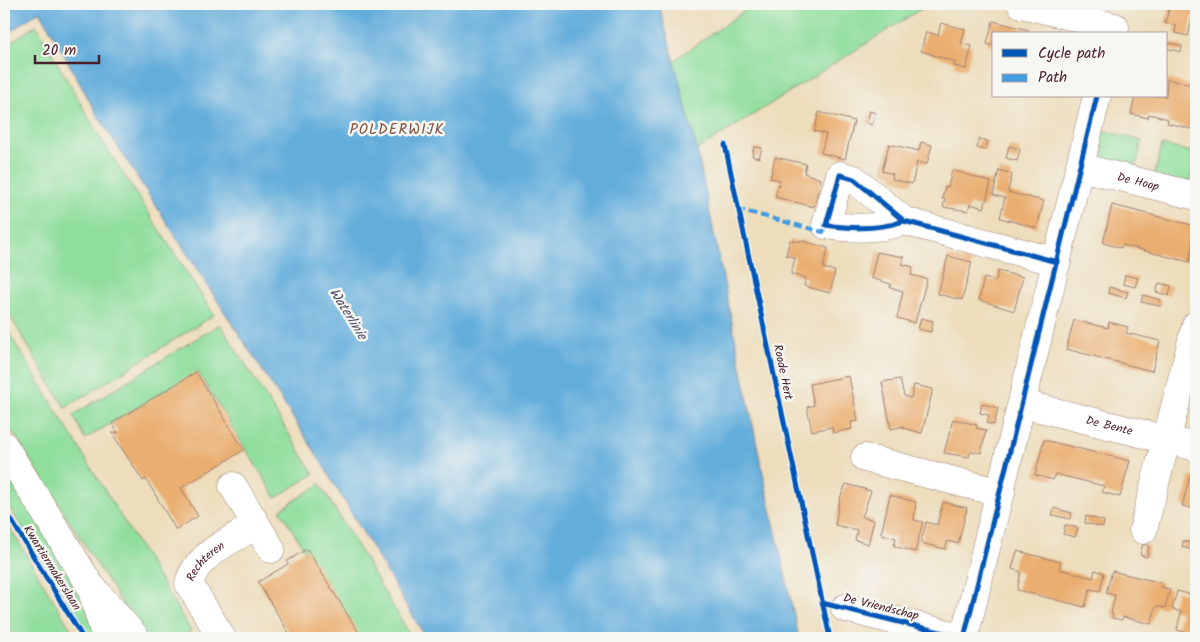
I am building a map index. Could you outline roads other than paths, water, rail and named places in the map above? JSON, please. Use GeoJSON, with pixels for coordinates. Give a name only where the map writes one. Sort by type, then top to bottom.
{"type":"FeatureCollection","features":[{"type":"Feature","properties":{"kind":"street"},"geometry":{"type":"LineString","coordinates":[[1021,4],[1116,21]]}},
{"type":"Feature","properties":{"kind":"street"},"geometry":{"type":"LineString","coordinates":[[964,638],[1023,404],[1097,98]]}},
{"type":"Feature","properties":{"kind":"street","name":"De Hoop"},"geometry":{"type":"LineString","coordinates":[[1080,167],[1196,196]]}},
{"type":"Feature","properties":{"kind":"street"},"geometry":{"type":"LineString","coordinates":[[904,221],[1057,262]]}},
{"type":"Feature","properties":{"kind":"street"},"geometry":{"type":"LineString","coordinates":[[1142,530],[1196,325]]}},
{"type":"Feature","properties":{"kind":"street","name":"De Bente"},"geometry":{"type":"LineString","coordinates":[[1023,404],[1196,447]]}},
{"type":"Feature","properties":{"kind":"street","name":"Kwartiermakerslaan"},"geometry":{"type":"LineString","coordinates":[[4,446],[90,585],[136,638]]}},
{"type":"Feature","properties":{"kind":"street"},"geometry":{"type":"LineString","coordinates":[[865,458],[1001,493]]}},
{"type":"Feature","properties":{"kind":"street"},"geometry":{"type":"LineString","coordinates":[[233,486],[271,549]]}},
{"type":"Feature","properties":{"kind":"street","name":"Rechteren"},"geometry":{"type":"LineString","coordinates":[[222,638],[188,584],[191,572],[199,562],[256,525]]}},
{"type":"Feature","properties":{"kind":"street","name":"Kwartiermakerslaan"},"geometry":{"type":"LineString","coordinates":[[90,585],[106,638]]}},
{"type":"Feature","properties":{"kind":"street","name":"De Vriendschap"},"geometry":{"type":"LineString","coordinates":[[845,608],[964,638]]}},
{"type":"Feature","properties":{"kind":"water","name":"Waterlinie"},"geometry":{"type":"Polygon","coordinates":[[[4,4],[659,4],[697,150],[759,455],[799,638],[426,638],[315,452],[96,113],[40,11],[4,36],[4,4]]]}},
{"type":"Feature","properties":{"kind":"district","name":"POLDERWIJK"},"geometry":{"type":"Point","coordinates":[397,130]}}]}
